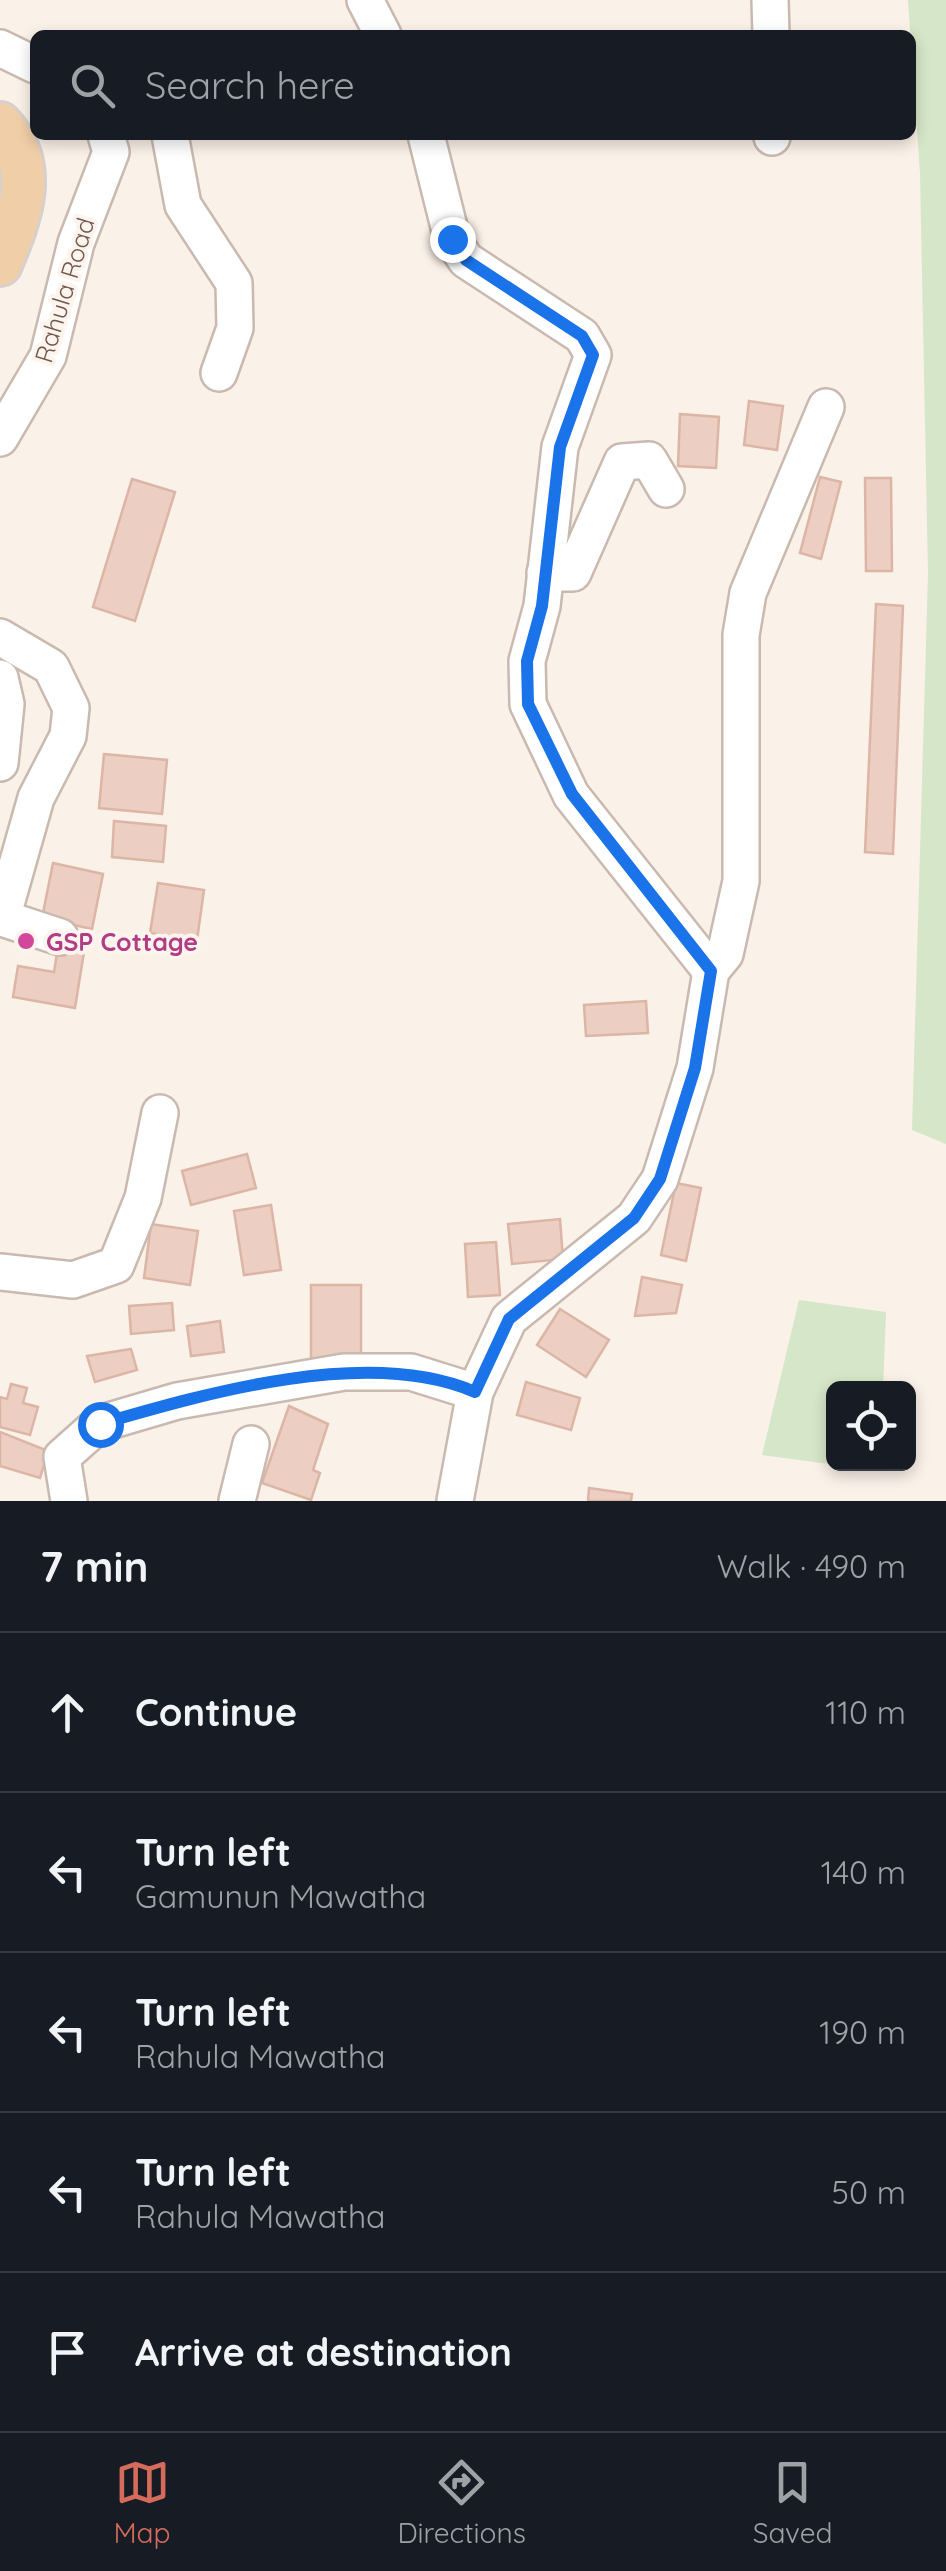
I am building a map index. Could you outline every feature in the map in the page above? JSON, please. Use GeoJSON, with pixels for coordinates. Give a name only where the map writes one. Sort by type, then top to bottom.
{"type":"FeatureCollection","features":[{"type":"Feature","properties":{"kind":"main road"},"geometry":{"type":"LineString","coordinates":[[0,124],[10,135],[25,170],[20,218],[0,264]]}},
{"type":"Feature","properties":{"kind":"street"},"geometry":{"type":"LineString","coordinates":[[365,0],[380,30]]}},
{"type":"Feature","properties":{"kind":"street"},"geometry":{"type":"LineString","coordinates":[[770,0],[771,30]]}},
{"type":"Feature","properties":{"kind":"street"},"geometry":{"type":"LineString","coordinates":[[0,48],[30,63]]}},
{"type":"Feature","properties":{"kind":"street"},"geometry":{"type":"LineString","coordinates":[[0,70],[30,84]]}},
{"type":"Feature","properties":{"kind":"street","name":"Rahula Road"},"geometry":{"type":"LineString","coordinates":[[0,438],[48,356],[76,243],[111,152],[107,140]]}},
{"type":"Feature","properties":{"kind":"street"},"geometry":{"type":"LineString","coordinates":[[171,140],[183,206],[234,283],[234,328],[219,373]]}},
{"type":"Feature","properties":{"kind":"street"},"geometry":{"type":"LineString","coordinates":[[427,140],[452,239],[466,260],[582,336],[593,355],[560,447],[546,572],[527,661],[528,704],[572,794],[711,971]]}},
{"type":"Feature","properties":{"kind":"street"},"geometry":{"type":"LineString","coordinates":[[451,1493],[475,1392],[509,1319],[634,1218],[660,1179],[695,1068],[711,971],[725,954],[741,881],[741,635],[748,593],[826,407]]}},
{"type":"Feature","properties":{"kind":"street"},"geometry":{"type":"LineString","coordinates":[[546,572],[572,573],[622,462],[649,460],[666,489]]}},
{"type":"Feature","properties":{"kind":"street"},"geometry":{"type":"LineString","coordinates":[[0,637],[52,666],[71,708],[68,736],[36,798],[2,918],[60,936]]}},
{"type":"Feature","properties":{"kind":"street"},"geometry":{"type":"LineString","coordinates":[[0,678],[6,704],[0,762]]}},
{"type":"Feature","properties":{"kind":"street"},"geometry":{"type":"LineString","coordinates":[[0,1272],[73,1280],[116,1265],[143,1198],[160,1114]]}},
{"type":"Feature","properties":{"kind":"street"},"geometry":{"type":"LineString","coordinates":[[69,1501],[62,1457],[100,1424],[176,1402],[344,1372],[410,1372],[475,1392]]}},
{"type":"Feature","properties":{"kind":"street"},"geometry":{"type":"LineString","coordinates":[[237,1501],[250,1444]]}},
{"type":"Feature","properties":{"kind":"green space"},"geometry":{"type":"Polygon","coordinates":[[[908,0],[946,0],[946,1144],[912,1130],[928,574],[916,30],[910,30],[908,0]]]}},
{"type":"Feature","properties":{"kind":"green space"},"geometry":{"type":"Polygon","coordinates":[[[799,1300],[886,1312],[883,1381],[826,1381],[826,1464],[762,1455],[799,1300]]]}},
{"type":"Feature","properties":{"kind":"building"},"geometry":{"type":"Polygon","coordinates":[[[749,401],[783,406],[777,450],[744,445],[749,401]]]}},
{"type":"Feature","properties":{"kind":"building"},"geometry":{"type":"Polygon","coordinates":[[[680,414],[719,417],[716,468],[678,466],[680,414]]]}},
{"type":"Feature","properties":{"kind":"building"},"geometry":{"type":"Polygon","coordinates":[[[820,477],[841,482],[821,559],[800,553],[820,477]]]}},
{"type":"Feature","properties":{"kind":"building"},"geometry":{"type":"Polygon","coordinates":[[[865,478],[891,478],[892,571],[866,571],[865,478]]]}},
{"type":"Feature","properties":{"kind":"building"},"geometry":{"type":"Polygon","coordinates":[[[132,479],[175,492],[135,621],[93,607],[132,479]]]}},
{"type":"Feature","properties":{"kind":"building"},"geometry":{"type":"Polygon","coordinates":[[[876,604],[903,606],[893,854],[865,852],[876,604]]]}},
{"type":"Feature","properties":{"kind":"building"},"geometry":{"type":"Polygon","coordinates":[[[104,754],[167,760],[162,814],[99,808],[104,754]]]}},
{"type":"Feature","properties":{"kind":"building"},"geometry":{"type":"Polygon","coordinates":[[[114,821],[166,826],[163,862],[112,857],[114,821]]]}},
{"type":"Feature","properties":{"kind":"building"},"geometry":{"type":"Polygon","coordinates":[[[53,863],[103,874],[92,929],[42,918],[53,863]]]}},
{"type":"Feature","properties":{"kind":"building"},"geometry":{"type":"Polygon","coordinates":[[[158,883],[204,890],[197,940],[150,933],[158,883]]]}},
{"type":"Feature","properties":{"kind":"building"},"geometry":{"type":"Polygon","coordinates":[[[58,947],[84,952],[75,1008],[13,997],[18,966],[54,972],[58,947]]]}},
{"type":"Feature","properties":{"kind":"building"},"geometry":{"type":"Polygon","coordinates":[[[646,1001],[648,1033],[586,1036],[584,1005],[646,1001]]]}},
{"type":"Feature","properties":{"kind":"building"},"geometry":{"type":"Polygon","coordinates":[[[247,1154],[256,1188],[191,1205],[182,1171],[247,1154]]]}},
{"type":"Feature","properties":{"kind":"building"},"geometry":{"type":"Polygon","coordinates":[[[676,1183],[701,1188],[686,1261],[661,1255],[676,1183]]]}},
{"type":"Feature","properties":{"kind":"building"},"geometry":{"type":"Polygon","coordinates":[[[271,1205],[281,1270],[244,1275],[234,1211],[271,1205]]]}},
{"type":"Feature","properties":{"kind":"building"},"geometry":{"type":"Polygon","coordinates":[[[560,1219],[563,1259],[512,1264],[508,1224],[560,1219]]]}},
{"type":"Feature","properties":{"kind":"building"},"geometry":{"type":"Polygon","coordinates":[[[151,1224],[198,1231],[190,1285],[144,1278],[151,1224]]]}},
{"type":"Feature","properties":{"kind":"building"},"geometry":{"type":"Polygon","coordinates":[[[496,1242],[500,1295],[468,1297],[465,1244],[496,1242]]]}},
{"type":"Feature","properties":{"kind":"building"},"geometry":{"type":"Polygon","coordinates":[[[642,1277],[682,1285],[676,1313],[635,1316],[642,1277]]]}},
{"type":"Feature","properties":{"kind":"building"},"geometry":{"type":"Polygon","coordinates":[[[311,1285],[361,1285],[361,1359],[311,1359],[311,1285]]]}},
{"type":"Feature","properties":{"kind":"building"},"geometry":{"type":"Polygon","coordinates":[[[172,1303],[174,1330],[131,1334],[129,1306],[172,1303]]]}},
{"type":"Feature","properties":{"kind":"building"},"geometry":{"type":"Polygon","coordinates":[[[560,1309],[609,1340],[586,1377],[537,1345],[560,1309]]]}},
{"type":"Feature","properties":{"kind":"building"},"geometry":{"type":"Polygon","coordinates":[[[220,1321],[224,1352],[191,1356],[187,1326],[220,1321]]]}},
{"type":"Feature","properties":{"kind":"building"},"geometry":{"type":"Polygon","coordinates":[[[131,1349],[137,1370],[95,1382],[87,1356],[131,1349]]]}},
{"type":"Feature","properties":{"kind":"building"},"geometry":{"type":"Polygon","coordinates":[[[526,1382],[580,1398],[571,1430],[517,1415],[526,1382]]]}},
{"type":"Feature","properties":{"kind":"building"},"geometry":{"type":"Polygon","coordinates":[[[11,1384],[27,1388],[23,1403],[38,1407],[30,1435],[0,1427],[0,1397],[7,1399],[11,1384]]]}},
{"type":"Feature","properties":{"kind":"building"},"geometry":{"type":"Polygon","coordinates":[[[289,1406],[328,1424],[313,1470],[320,1473],[311,1500],[262,1483],[289,1406]]]}},
{"type":"Feature","properties":{"kind":"building"},"geometry":{"type":"Polygon","coordinates":[[[0,1432],[48,1451],[40,1478],[0,1466],[0,1432]]]}},
{"type":"Feature","properties":{"kind":"building"},"geometry":{"type":"Polygon","coordinates":[[[589,1488],[632,1494],[631,1501],[588,1501],[589,1488]]]}},
{"type":"Feature","properties":{"kind":"place","name":"GSP Cottage"},"geometry":{"type":"Point","coordinates":[26,941]}},
{"type":"Feature","properties":{"kind":"route"},"geometry":{"type":"LineString","coordinates":[[100,1424],[176,1402],[344,1372],[410,1372],[475,1392],[509,1319],[634,1218],[660,1179],[695,1068],[711,971],[572,794],[528,704],[527,661],[542,606],[560,447],[593,355],[582,336],[466,260],[452,239]]}}]}
